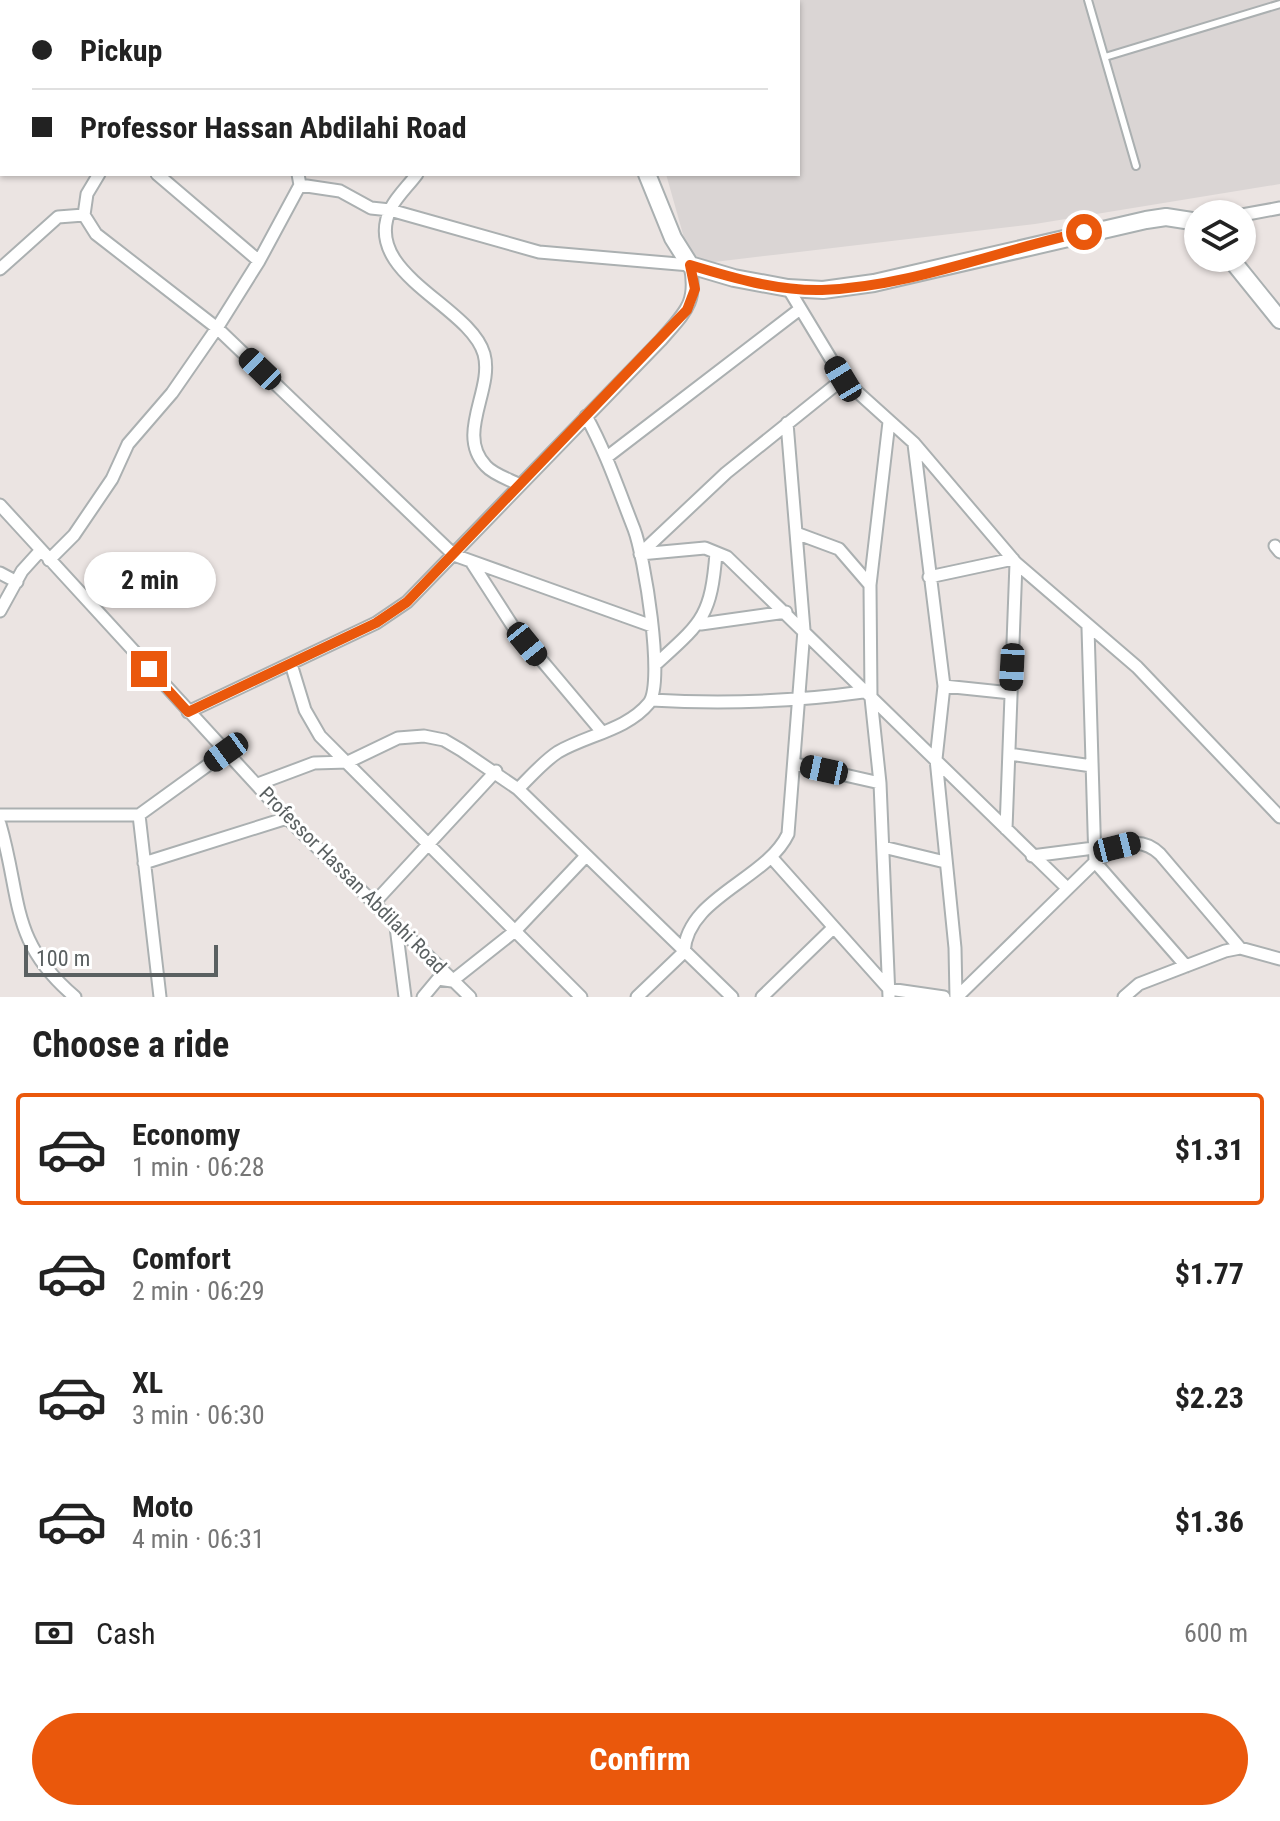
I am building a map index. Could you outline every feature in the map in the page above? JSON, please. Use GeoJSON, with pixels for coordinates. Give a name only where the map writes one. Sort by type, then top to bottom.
{"type":"FeatureCollection","features":[{"type":"Feature","properties":{"kind":"street"},"geometry":{"type":"LineString","coordinates":[[98,176],[87,194],[84,215],[96,234],[217,328],[454,555],[652,626]]}},
{"type":"Feature","properties":{"kind":"street"},"geometry":{"type":"LineString","coordinates":[[159,176],[259,261]]}},
{"type":"Feature","properties":{"kind":"street"},"geometry":{"type":"LineString","coordinates":[[416,176],[390,210],[387,236],[396,264],[461,320],[484,353],[484,384],[473,430],[477,453],[487,468],[518,484]]}},
{"type":"Feature","properties":{"kind":"street"},"geometry":{"type":"LineString","coordinates":[[188,712],[376,623],[407,602],[687,310],[695,289],[690,265],[673,238],[648,176]]}},
{"type":"Feature","properties":{"kind":"street"},"geometry":{"type":"LineString","coordinates":[[0,611],[17,582],[45,555],[74,535],[112,479],[128,444],[172,393],[217,328],[259,261],[299,180],[340,191],[371,208],[390,210],[539,252],[690,265],[734,278],[788,288],[823,290],[874,283],[1146,220],[1166,217],[1184,220]]}},
{"type":"Feature","properties":{"kind":"street"},"geometry":{"type":"LineString","coordinates":[[1256,212],[1280,208]]}},
{"type":"Feature","properties":{"kind":"street"},"geometry":{"type":"LineString","coordinates":[[0,269],[58,217],[84,215]]}},
{"type":"Feature","properties":{"kind":"street"},"geometry":{"type":"LineString","coordinates":[[1241,272],[1280,320]]}},
{"type":"Feature","properties":{"kind":"street"},"geometry":{"type":"LineString","coordinates":[[788,288],[843,379],[914,443],[1015,561],[1088,628],[1137,667],[1280,817]]}},
{"type":"Feature","properties":{"kind":"street"},"geometry":{"type":"LineString","coordinates":[[607,457],[800,309]]}},
{"type":"Feature","properties":{"kind":"street"},"geometry":{"type":"LineString","coordinates":[[640,554],[726,473],[843,379]]}},
{"type":"Feature","properties":{"kind":"street"},"geometry":{"type":"LineString","coordinates":[[518,789],[557,753],[634,718],[651,700],[655,665],[640,554],[607,457],[586,416]]}},
{"type":"Feature","properties":{"kind":"street"},"geometry":{"type":"LineString","coordinates":[[889,422],[870,585],[867,695],[880,783],[889,993]]}},
{"type":"Feature","properties":{"kind":"street"},"geometry":{"type":"LineString","coordinates":[[637,997],[684,952],[685,935],[730,886],[772,858],[788,834],[796,764],[804,630],[787,423]]}},
{"type":"Feature","properties":{"kind":"street"},"geometry":{"type":"LineString","coordinates":[[914,443],[944,686],[936,759],[955,948],[956,997]]}},
{"type":"Feature","properties":{"kind":"street","name":"Professor Hassan Abdilahi Road"},"geometry":{"type":"LineString","coordinates":[[0,505],[287,818],[470,997]]}},
{"type":"Feature","properties":{"kind":"street"},"geometry":{"type":"LineString","coordinates":[[796,533],[839,549],[870,585]]}},
{"type":"Feature","properties":{"kind":"street"},"geometry":{"type":"LineString","coordinates":[[640,554],[705,548],[752,578],[867,695],[1066,887]]}},
{"type":"Feature","properties":{"kind":"street"},"geometry":{"type":"LineString","coordinates":[[655,665],[701,624],[714,585],[716,553]]}},
{"type":"Feature","properties":{"kind":"street"},"geometry":{"type":"LineString","coordinates":[[929,577],[1015,561]]}},
{"type":"Feature","properties":{"kind":"street"},"geometry":{"type":"LineString","coordinates":[[1006,829],[1015,561]]}},
{"type":"Feature","properties":{"kind":"street"},"geometry":{"type":"LineString","coordinates":[[472,562],[512,625],[602,732]]}},
{"type":"Feature","properties":{"kind":"street"},"geometry":{"type":"LineString","coordinates":[[0,573],[17,582]]}},
{"type":"Feature","properties":{"kind":"street"},"geometry":{"type":"LineString","coordinates":[[701,624],[786,612]]}},
{"type":"Feature","properties":{"kind":"street"},"geometry":{"type":"LineString","coordinates":[[1088,628],[1095,862],[1186,966]]}},
{"type":"Feature","properties":{"kind":"street"},"geometry":{"type":"LineString","coordinates":[[291,664],[305,710],[320,736],[581,997]]}},
{"type":"Feature","properties":{"kind":"street"},"geometry":{"type":"LineString","coordinates":[[944,686],[1011,693]]}},
{"type":"Feature","properties":{"kind":"street"},"geometry":{"type":"LineString","coordinates":[[651,700],[712,703],[867,695]]}},
{"type":"Feature","properties":{"kind":"street"},"geometry":{"type":"LineString","coordinates":[[258,784],[314,763],[348,762],[398,738],[424,736],[444,740],[496,771],[518,789],[732,997]]}},
{"type":"Feature","properties":{"kind":"street"},"geometry":{"type":"LineString","coordinates":[[0,815],[139,815],[226,752]]}},
{"type":"Feature","properties":{"kind":"street"},"geometry":{"type":"LineString","coordinates":[[1009,754],[1092,766]]}},
{"type":"Feature","properties":{"kind":"street"},"geometry":{"type":"LineString","coordinates":[[796,764],[880,783]]}},
{"type":"Feature","properties":{"kind":"street"},"geometry":{"type":"LineString","coordinates":[[374,903],[496,771]]}},
{"type":"Feature","properties":{"kind":"street"},"geometry":{"type":"LineString","coordinates":[[139,815],[160,997]]}},
{"type":"Feature","properties":{"kind":"street"},"geometry":{"type":"LineString","coordinates":[[144,863],[287,818]]}},
{"type":"Feature","properties":{"kind":"street"},"geometry":{"type":"LineString","coordinates":[[0,824],[26,938],[51,977],[75,997]]}},
{"type":"Feature","properties":{"kind":"street"},"geometry":{"type":"LineString","coordinates":[[956,997],[1095,862],[1117,847],[1138,842],[1150,845],[1240,948],[1280,959]]}},
{"type":"Feature","properties":{"kind":"street"},"geometry":{"type":"LineString","coordinates":[[883,847],[945,862]]}},
{"type":"Feature","properties":{"kind":"street"},"geometry":{"type":"LineString","coordinates":[[1032,856],[1094,848]]}},
{"type":"Feature","properties":{"kind":"street"},"geometry":{"type":"LineString","coordinates":[[423,997],[438,979],[452,981],[515,931],[586,856]]}},
{"type":"Feature","properties":{"kind":"street"},"geometry":{"type":"LineString","coordinates":[[772,858],[889,993],[944,997]]}},
{"type":"Feature","properties":{"kind":"street"},"geometry":{"type":"LineString","coordinates":[[396,926],[405,997]]}},
{"type":"Feature","properties":{"kind":"street"},"geometry":{"type":"LineString","coordinates":[[762,997],[832,929]]}},
{"type":"Feature","properties":{"kind":"street"},"geometry":{"type":"LineString","coordinates":[[1124,997],[1139,984],[1240,948]]}},
{"type":"Feature","properties":{"kind":"lane"},"geometry":{"type":"LineString","coordinates":[[1088,0],[1136,166]]}},
{"type":"Feature","properties":{"kind":"lane"},"geometry":{"type":"LineString","coordinates":[[1105,57],[1280,4]]}},
{"type":"Feature","properties":{"kind":"shaded area"},"geometry":{"type":"Polygon","coordinates":[[[800,0],[1280,0],[1280,184],[1035,224],[706,263],[688,252],[667,176],[800,176],[800,0]]]}},
{"type":"Feature","properties":{"kind":"route"},"geometry":{"type":"LineString","coordinates":[[149,669],[188,712],[376,623],[407,602],[687,310],[695,289],[690,265],[734,278],[788,288],[823,290],[874,283],[1084,232]]}}]}
